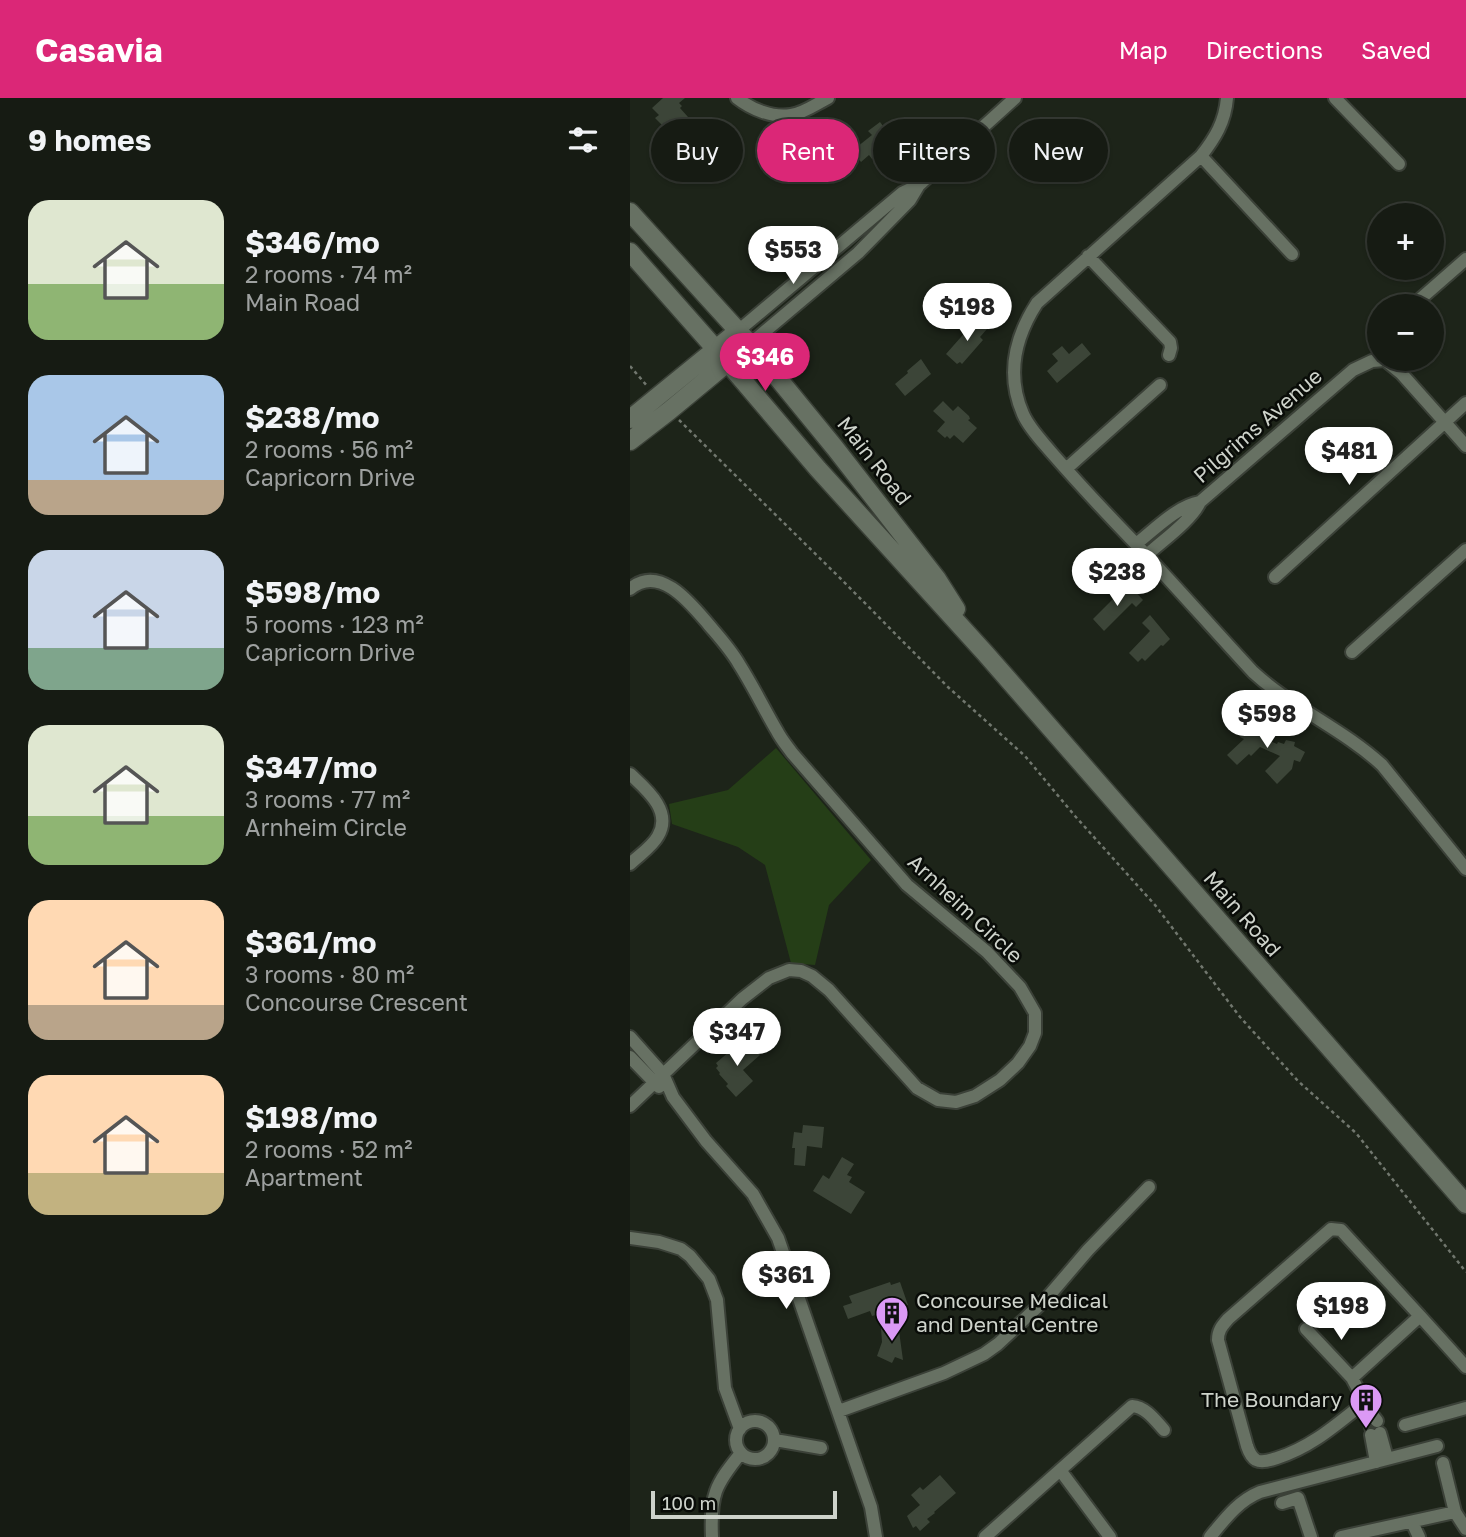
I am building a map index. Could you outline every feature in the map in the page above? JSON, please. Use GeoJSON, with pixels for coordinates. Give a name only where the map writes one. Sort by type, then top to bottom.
{"type":"FeatureCollection","features":[{"type":"Feature","properties":{"kind":"main road","name":"Main Road"},"geometry":{"type":"LineString","coordinates":[[630,212],[744,338],[835,448],[937,579],[985,653]]}},
{"type":"Feature","properties":{"kind":"main road","name":"Main Road"},"geometry":{"type":"LineString","coordinates":[[630,252],[827,480],[985,653],[1466,1204]]}},
{"type":"Feature","properties":{"kind":"main road"},"geometry":{"type":"LineString","coordinates":[[630,441],[663,404],[744,338]]}},
{"type":"Feature","properties":{"kind":"main road"},"geometry":{"type":"LineString","coordinates":[[630,419],[663,404]]}},
{"type":"Feature","properties":{"kind":"street"},"geometry":{"type":"LineString","coordinates":[[737,98],[747,106],[763,112],[791,115],[828,98]]}},
{"type":"Feature","properties":{"kind":"street"},"geometry":{"type":"LineString","coordinates":[[744,338],[902,193],[919,185],[1015,98]]}},
{"type":"Feature","properties":{"kind":"street"},"geometry":{"type":"LineString","coordinates":[[1227,98],[1218,132],[1201,156],[1037,303],[1019,337],[1015,356],[1016,395],[1029,425],[1066,469],[1253,672],[1267,685],[1356,743],[1382,765],[1466,869]]}},
{"type":"Feature","properties":{"kind":"street"},"geometry":{"type":"LineString","coordinates":[[1335,98],[1399,164]]}},
{"type":"Feature","properties":{"kind":"street"},"geometry":{"type":"LineString","coordinates":[[1201,156],[1292,254]]}},
{"type":"Feature","properties":{"kind":"street"},"geometry":{"type":"LineString","coordinates":[[1088,256],[1170,342],[1169,355]]}},
{"type":"Feature","properties":{"kind":"street"},"geometry":{"type":"LineString","coordinates":[[1426,294],[1466,258]]}},
{"type":"Feature","properties":{"kind":"street","name":"Pilgrims Avenue"},"geometry":{"type":"LineString","coordinates":[[1147,555],[1189,518],[1200,502],[1353,370],[1367,363]]}},
{"type":"Feature","properties":{"kind":"street","name":"Pilgrims Avenue"},"geometry":{"type":"LineString","coordinates":[[1399,371],[1466,446]]}},
{"type":"Feature","properties":{"kind":"street"},"geometry":{"type":"LineString","coordinates":[[1066,469],[1160,385]]}},
{"type":"Feature","properties":{"kind":"street"},"geometry":{"type":"LineString","coordinates":[[1275,577],[1466,404]]}},
{"type":"Feature","properties":{"kind":"street","name":"Pilgrims Avenue"},"geometry":{"type":"LineString","coordinates":[[1136,544],[1182,508],[1200,502]]}},
{"type":"Feature","properties":{"kind":"street"},"geometry":{"type":"LineString","coordinates":[[1352,652],[1466,550]]}},
{"type":"Feature","properties":{"kind":"street","name":"Arnheim Circle"},"geometry":{"type":"LineString","coordinates":[[630,589],[635,584],[660,582],[687,599],[738,662],[777,732],[792,753],[906,885],[1001,966],[1020,987],[1035,1013],[1035,1033],[1030,1046],[1000,1080],[975,1096],[956,1102],[938,1100],[917,1088],[829,990],[801,971],[789,970],[769,978],[748,994],[659,1079]]}},
{"type":"Feature","properties":{"kind":"street"},"geometry":{"type":"LineString","coordinates":[[630,774],[657,801],[662,821],[660,833],[653,844],[630,864]]}},
{"type":"Feature","properties":{"kind":"street"},"geometry":{"type":"LineString","coordinates":[[630,1037],[706,1141],[752,1194],[778,1238],[871,1507],[876,1537]]}},
{"type":"Feature","properties":{"kind":"street"},"geometry":{"type":"LineString","coordinates":[[630,1057],[659,1079]]}},
{"type":"Feature","properties":{"kind":"street"},"geometry":{"type":"LineString","coordinates":[[630,1106],[659,1079]]}},
{"type":"Feature","properties":{"kind":"street"},"geometry":{"type":"LineString","coordinates":[[839,1411],[944,1373],[991,1349],[1047,1298],[1088,1250],[1149,1187]]}},
{"type":"Feature","properties":{"kind":"street"},"geometry":{"type":"LineString","coordinates":[[1372,1421],[1319,1438],[1272,1460],[1255,1459],[1247,1446],[1219,1345],[1218,1333],[1221,1327],[1331,1228],[1341,1230],[1466,1367]]}},
{"type":"Feature","properties":{"kind":"street"},"geometry":{"type":"LineString","coordinates":[[630,1238],[659,1242],[681,1249],[709,1279],[717,1300],[725,1388],[740,1429]]}},
{"type":"Feature","properties":{"kind":"street"},"geometry":{"type":"LineString","coordinates":[[1352,1378],[1420,1316]]}},
{"type":"Feature","properties":{"kind":"street"},"geometry":{"type":"LineString","coordinates":[[1306,1329],[1352,1378],[1372,1421],[1381,1460]]}},
{"type":"Feature","properties":{"kind":"street"},"geometry":{"type":"LineString","coordinates":[[985,1537],[1132,1406],[1145,1410],[1164,1430]]}},
{"type":"Feature","properties":{"kind":"street"},"geometry":{"type":"LineString","coordinates":[[1405,1425],[1466,1408]]}},
{"type":"Feature","properties":{"kind":"street"},"geometry":{"type":"LineString","coordinates":[[758,1421],[770,1428],[775,1440],[774,1446],[765,1457],[753,1460],[738,1448],[736,1441],[740,1429],[758,1421]]}},
{"type":"Feature","properties":{"kind":"street"},"geometry":{"type":"LineString","coordinates":[[775,1440],[821,1448]]}},
{"type":"Feature","properties":{"kind":"street"},"geometry":{"type":"LineString","coordinates":[[1210,1537],[1232,1511],[1250,1496],[1437,1446]]}},
{"type":"Feature","properties":{"kind":"street"},"geometry":{"type":"LineString","coordinates":[[712,1537],[712,1510],[717,1487],[741,1453]]}},
{"type":"Feature","properties":{"kind":"street"},"geometry":{"type":"LineString","coordinates":[[1443,1463],[1455,1512],[1466,1530]]}},
{"type":"Feature","properties":{"kind":"street"},"geometry":{"type":"LineString","coordinates":[[1060,1470],[1110,1537]]}},
{"type":"Feature","properties":{"kind":"street"},"geometry":{"type":"LineString","coordinates":[[1282,1503],[1298,1499],[1311,1537]]}},
{"type":"Feature","properties":{"kind":"street"},"geometry":{"type":"LineString","coordinates":[[1341,1537],[1364,1535],[1455,1512]]}},
{"type":"Feature","properties":{"kind":"street"},"geometry":{"type":"LineString","coordinates":[[1412,1522],[1419,1537]]}},
{"type":"Feature","properties":{"kind":"path"},"geometry":{"type":"LineString","coordinates":[[630,366],[663,404],[949,688],[1025,755],[1075,816],[1155,905],[1240,1017],[1298,1081],[1356,1132],[1466,1272]]}},
{"type":"Feature","properties":{"kind":"green space"},"geometry":{"type":"Polygon","coordinates":[[[776,748],[871,860],[829,905],[815,965],[791,963],[765,865],[738,847],[672,824],[669,804],[728,790],[776,748]]]}},
{"type":"Feature","properties":{"kind":"building"},"geometry":{"type":"Polygon","coordinates":[[[663,98],[685,98],[679,103],[688,117],[656,119],[659,115],[652,108],[663,98]]]}},
{"type":"Feature","properties":{"kind":"building"},"geometry":{"type":"Polygon","coordinates":[[[873,127],[873,158],[869,155],[861,162],[859,145],[872,135],[868,131],[873,127]]]}},
{"type":"Feature","properties":{"kind":"building"},"geometry":{"type":"Polygon","coordinates":[[[976,320],[987,329],[980,337],[983,340],[962,364],[957,364],[946,354],[976,320]]]}},
{"type":"Feature","properties":{"kind":"building"},"geometry":{"type":"Polygon","coordinates":[[[1082,343],[1091,354],[1057,383],[1047,371],[1058,361],[1052,354],[1062,346],[1069,354],[1082,343]]]}},
{"type":"Feature","properties":{"kind":"building"},"geometry":{"type":"Polygon","coordinates":[[[921,359],[931,374],[905,396],[895,384],[921,359]]]}},
{"type":"Feature","properties":{"kind":"building"},"geometry":{"type":"Polygon","coordinates":[[[943,401],[953,411],[958,406],[977,428],[963,443],[954,435],[950,439],[947,436],[945,438],[937,431],[945,422],[933,411],[943,401]]]}},
{"type":"Feature","properties":{"kind":"building"},"geometry":{"type":"Polygon","coordinates":[[[1130,586],[1143,600],[1136,607],[1132,603],[1104,631],[1093,619],[1122,590],[1124,592],[1130,586]]]}},
{"type":"Feature","properties":{"kind":"building"},"geometry":{"type":"Polygon","coordinates":[[[1150,615],[1170,639],[1145,661],[1142,658],[1138,662],[1129,653],[1150,631],[1142,623],[1150,615]]]}},
{"type":"Feature","properties":{"kind":"building"},"geometry":{"type":"Polygon","coordinates":[[[1252,713],[1266,717],[1260,737],[1277,744],[1284,744],[1286,740],[1295,742],[1294,746],[1305,752],[1300,762],[1294,760],[1292,769],[1277,784],[1265,771],[1280,756],[1260,747],[1237,765],[1227,755],[1244,739],[1240,737],[1243,730],[1247,732],[1252,713]]]}},
{"type":"Feature","properties":{"kind":"building"},"geometry":{"type":"Polygon","coordinates":[[[746,1040],[760,1055],[743,1070],[753,1081],[736,1097],[726,1086],[728,1084],[719,1074],[716,1063],[746,1040]]]}},
{"type":"Feature","properties":{"kind":"building"},"geometry":{"type":"Polygon","coordinates":[[[803,1125],[824,1127],[822,1148],[807,1146],[805,1166],[794,1165],[795,1148],[792,1148],[794,1132],[802,1133],[803,1125]]]}},
{"type":"Feature","properties":{"kind":"building"},"geometry":{"type":"Polygon","coordinates":[[[842,1157],[854,1164],[847,1175],[852,1177],[849,1182],[865,1192],[851,1214],[813,1191],[823,1175],[829,1179],[842,1157]]]}},
{"type":"Feature","properties":{"kind":"building"},"geometry":{"type":"Polygon","coordinates":[[[890,1282],[891,1285],[900,1282],[908,1305],[896,1309],[903,1360],[895,1357],[892,1363],[877,1356],[882,1342],[880,1314],[872,1316],[870,1311],[848,1319],[843,1306],[852,1303],[849,1296],[890,1282]]]}},
{"type":"Feature","properties":{"kind":"building"},"geometry":{"type":"Polygon","coordinates":[[[940,1475],[956,1493],[927,1519],[930,1522],[920,1531],[916,1526],[913,1528],[907,1516],[920,1505],[911,1495],[920,1487],[923,1490],[940,1475]]]}},
{"type":"Feature","properties":{"kind":"tunnel"},"geometry":{"type":"LineString","coordinates":[[1368,1423],[1371,1435]]}},
{"type":"Feature","properties":{"kind":"place","name":"Concourse Medical and Dental Centre"},"geometry":{"type":"Point","coordinates":[892,1343]}},
{"type":"Feature","properties":{"kind":"place","name":"The Boundary"},"geometry":{"type":"Point","coordinates":[1366,1430]}}]}
